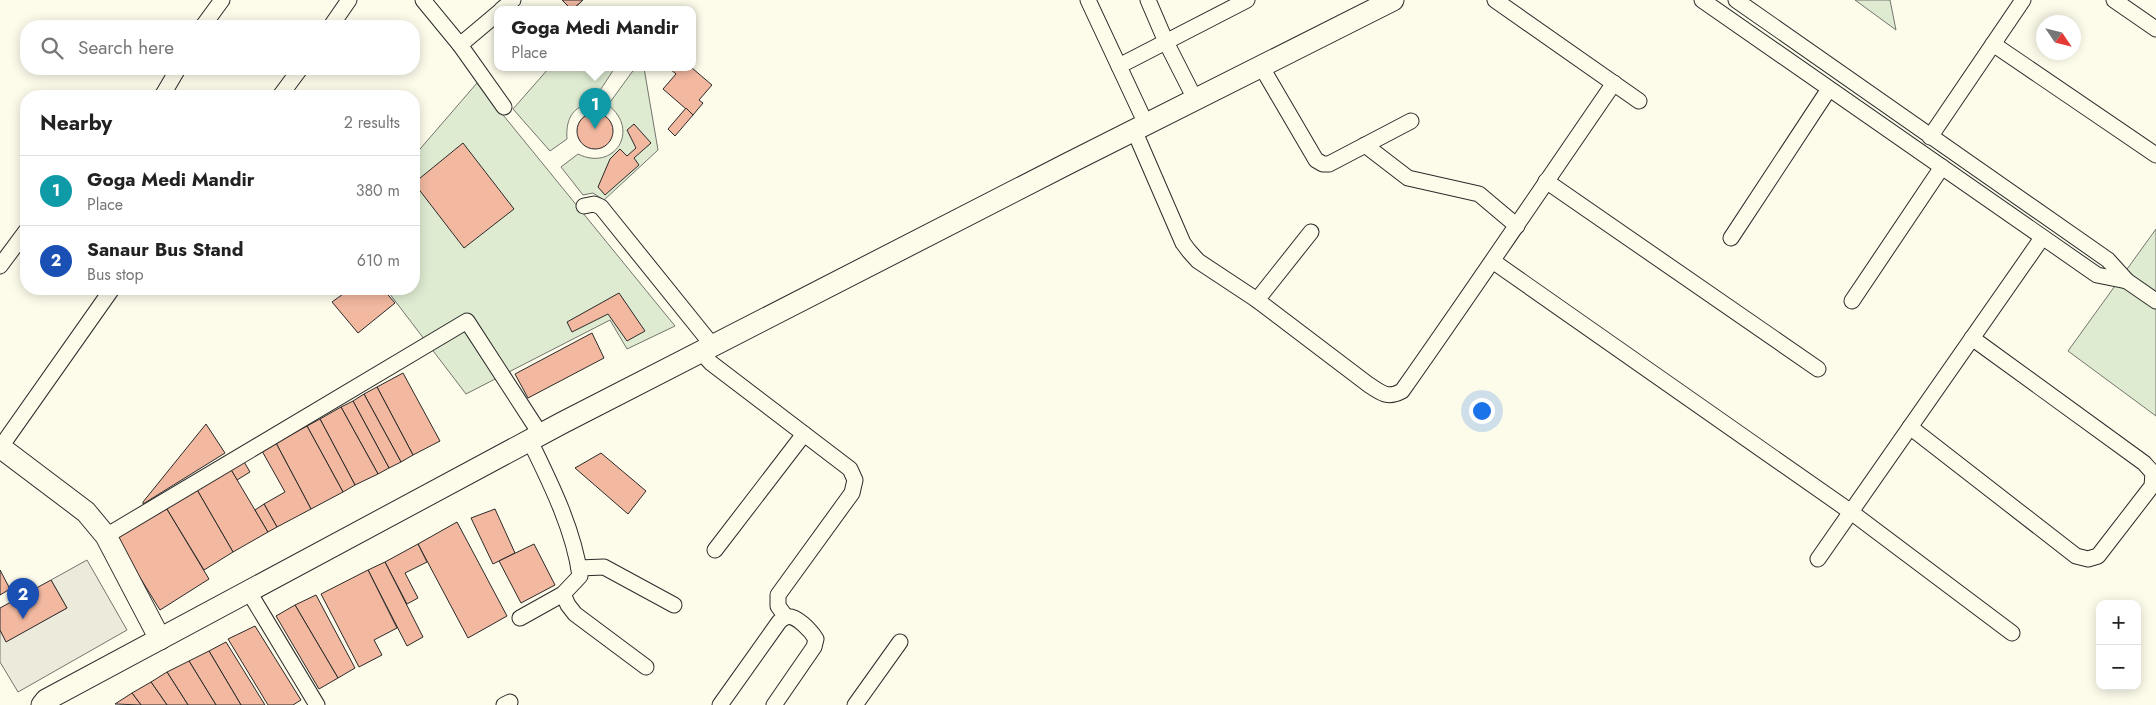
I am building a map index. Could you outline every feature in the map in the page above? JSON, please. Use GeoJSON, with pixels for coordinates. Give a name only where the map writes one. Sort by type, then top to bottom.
{"type":"FeatureCollection","features":[{"type":"Feature","properties":{"kind":"street"},"geometry":{"type":"LineString","coordinates":[[207,20],[222,0]]}},
{"type":"Feature","properties":{"kind":"street"},"geometry":{"type":"LineString","coordinates":[[335,20],[350,0]]}},
{"type":"Feature","properties":{"kind":"street"},"geometry":{"type":"LineString","coordinates":[[423,0],[460,45],[504,107]]}},
{"type":"Feature","properties":{"kind":"street"},"geometry":{"type":"LineString","coordinates":[[1088,0],[1118,66],[1183,243],[1198,262],[1258,300],[1369,385],[1386,395],[1394,396],[1402,391],[1494,262],[1546,181],[1614,83]]}},
{"type":"Feature","properties":{"kind":"street"},"geometry":{"type":"LineString","coordinates":[[1148,0],[1166,42],[1195,99]]}},
{"type":"Feature","properties":{"kind":"street"},"geometry":{"type":"LineString","coordinates":[[1118,66],[1247,0]]}},
{"type":"Feature","properties":{"kind":"street"},"geometry":{"type":"LineString","coordinates":[[42,705],[46,700],[536,438],[1140,127],[1393,0]]}},
{"type":"Feature","properties":{"kind":"street"},"geometry":{"type":"LineString","coordinates":[[1495,0],[1639,101]]}},
{"type":"Feature","properties":{"kind":"street"},"geometry":{"type":"LineString","coordinates":[[1702,0],[2097,275],[2127,281]]}},
{"type":"Feature","properties":{"kind":"street"},"geometry":{"type":"LineString","coordinates":[[1736,0],[2108,260],[2127,281],[2156,301]]}},
{"type":"Feature","properties":{"kind":"street"},"geometry":{"type":"LineString","coordinates":[[1930,137],[2022,0]]}},
{"type":"Feature","properties":{"kind":"street"},"geometry":{"type":"LineString","coordinates":[[2114,0],[2156,29]]}},
{"type":"Feature","properties":{"kind":"street"},"geometry":{"type":"LineString","coordinates":[[460,45],[494,16]]}},
{"type":"Feature","properties":{"kind":"street"},"geometry":{"type":"LineString","coordinates":[[1993,44],[2156,155]]}},
{"type":"Feature","properties":{"kind":"street"},"geometry":{"type":"LineString","coordinates":[[1262,66],[1316,160],[1323,164],[1329,164],[1411,121]]}},
{"type":"Feature","properties":{"kind":"street"},"geometry":{"type":"LineString","coordinates":[[166,90],[174,75]]}},
{"type":"Feature","properties":{"kind":"street"},"geometry":{"type":"LineString","coordinates":[[284,90],[296,75]]}},
{"type":"Feature","properties":{"kind":"street"},"geometry":{"type":"LineString","coordinates":[[1731,238],[1829,89]]}},
{"type":"Feature","properties":{"kind":"street"},"geometry":{"type":"LineString","coordinates":[[1366,145],[1408,178],[1479,194],[1517,226]]}},
{"type":"Feature","properties":{"kind":"street"},"geometry":{"type":"LineString","coordinates":[[1852,301],[1942,167]]}},
{"type":"Feature","properties":{"kind":"street"},"geometry":{"type":"LineString","coordinates":[[1546,181],[1818,370]]}},
{"type":"Feature","properties":{"kind":"street"},"geometry":{"type":"LineString","coordinates":[[584,206],[594,204],[601,207],[707,349],[711,363],[850,469],[855,480],[852,493],[778,595],[778,606],[786,617]]}},
{"type":"Feature","properties":{"kind":"street"},"geometry":{"type":"LineString","coordinates":[[1258,300],[1311,232]]}},
{"type":"Feature","properties":{"kind":"street"},"geometry":{"type":"LineString","coordinates":[[1818,559],[2042,238]]}},
{"type":"Feature","properties":{"kind":"street"},"geometry":{"type":"LineString","coordinates":[[0,266],[20,239]]}},
{"type":"Feature","properties":{"kind":"street"},"geometry":{"type":"LineString","coordinates":[[1494,262],[1851,512],[2012,633]]}},
{"type":"Feature","properties":{"kind":"street"},"geometry":{"type":"LineString","coordinates":[[108,295],[0,447],[86,512],[106,536],[160,639]]}},
{"type":"Feature","properties":{"kind":"street"},"geometry":{"type":"LineString","coordinates":[[106,536],[467,321],[536,438],[578,558],[580,576],[563,594],[520,618]]}},
{"type":"Feature","properties":{"kind":"street"},"geometry":{"type":"LineString","coordinates":[[1910,428],[2076,556],[2088,559],[2098,556],[2152,486],[2153,473],[2144,463],[1972,338]]}},
{"type":"Feature","properties":{"kind":"street"},"geometry":{"type":"LineString","coordinates":[[714,550],[804,434]]}},
{"type":"Feature","properties":{"kind":"street"},"geometry":{"type":"LineString","coordinates":[[579,568],[604,567],[674,606]]}},
{"type":"Feature","properties":{"kind":"street"},"geometry":{"type":"LineString","coordinates":[[249,592],[317,705]]}},
{"type":"Feature","properties":{"kind":"street"},"geometry":{"type":"LineString","coordinates":[[563,594],[575,614],[646,667]]}},
{"type":"Feature","properties":{"kind":"street"},"geometry":{"type":"LineString","coordinates":[[720,705],[778,622],[786,617],[793,617],[812,632],[816,638],[814,647],[774,705]]}},
{"type":"Feature","properties":{"kind":"street"},"geometry":{"type":"LineString","coordinates":[[855,705],[900,642]]}},
{"type":"Feature","properties":{"kind":"green space"},"geometry":{"type":"Polygon","coordinates":[[[1855,0],[1890,0],[1896,30],[1855,0]]]}},
{"type":"Feature","properties":{"kind":"green space"},"geometry":{"type":"Polygon","coordinates":[[[546,71],[613,71],[592,100],[571,115],[567,129],[567,139],[550,151],[513,109],[546,71]]]}},
{"type":"Feature","properties":{"kind":"green space"},"geometry":{"type":"Polygon","coordinates":[[[633,71],[645,71],[658,150],[604,200],[593,193],[583,195],[561,167],[578,154],[591,158],[603,157],[612,153],[619,146],[623,136],[622,126],[618,115],[608,105],[633,71]]]}},
{"type":"Feature","properties":{"kind":"green space"},"geometry":{"type":"Polygon","coordinates":[[[477,83],[675,326],[627,349],[610,320],[466,394],[391,295],[420,295],[420,149],[477,83]]]}},
{"type":"Feature","properties":{"kind":"green space"},"geometry":{"type":"Polygon","coordinates":[[[2156,229],[2156,416],[2068,351],[2156,229]]]}},
{"type":"Feature","properties":{"kind":"shaded area"},"geometry":{"type":"Polygon","coordinates":[[[87,560],[127,630],[18,692],[0,662],[0,630],[6,641],[67,608],[51,580],[87,560]]]}},
{"type":"Feature","properties":{"kind":"building"},"geometry":{"type":"Polygon","coordinates":[[[562,0],[583,0],[576,6],[568,6],[562,0]]]}},
{"type":"Feature","properties":{"kind":"building"},"geometry":{"type":"Polygon","coordinates":[[[562,0],[583,0],[576,6],[568,6],[562,0]]]}},
{"type":"Feature","properties":{"kind":"building"},"geometry":{"type":"Polygon","coordinates":[[[672,71],[696,71],[712,85],[699,100],[703,103],[693,115],[663,89],[676,74],[672,71]]]}},
{"type":"Feature","properties":{"kind":"building"},"geometry":{"type":"Polygon","coordinates":[[[686,108],[693,115],[675,136],[668,129],[686,108]]]}},
{"type":"Feature","properties":{"kind":"building"},"geometry":{"type":"Polygon","coordinates":[[[595,113],[602,114],[608,118],[612,124],[612,138],[608,144],[602,148],[595,149],[588,148],[582,144],[578,138],[577,131],[578,124],[582,118],[588,114],[595,113]]]}},
{"type":"Feature","properties":{"kind":"building"},"geometry":{"type":"Polygon","coordinates":[[[634,124],[651,143],[634,158],[639,165],[605,195],[598,187],[610,159],[620,149],[627,156],[636,148],[627,130],[634,124]]]}},
{"type":"Feature","properties":{"kind":"building"},"geometry":{"type":"Polygon","coordinates":[[[463,143],[514,209],[464,248],[420,191],[420,178],[463,143]]]}},
{"type":"Feature","properties":{"kind":"building"},"geometry":{"type":"Polygon","coordinates":[[[619,293],[645,331],[627,341],[608,314],[572,332],[567,322],[619,293]]]}},
{"type":"Feature","properties":{"kind":"building"},"geometry":{"type":"Polygon","coordinates":[[[342,295],[388,295],[395,303],[358,333],[332,302],[342,295]]]}},
{"type":"Feature","properties":{"kind":"building"},"geometry":{"type":"Polygon","coordinates":[[[592,333],[604,358],[528,398],[515,374],[592,333]]]}},
{"type":"Feature","properties":{"kind":"building"},"geometry":{"type":"Polygon","coordinates":[[[403,373],[440,441],[413,455],[377,387],[403,373]]]}},
{"type":"Feature","properties":{"kind":"building"},"geometry":{"type":"Polygon","coordinates":[[[377,387],[413,455],[401,462],[364,394],[377,387]]]}},
{"type":"Feature","properties":{"kind":"building"},"geometry":{"type":"Polygon","coordinates":[[[364,394],[401,462],[389,468],[353,401],[364,394]]]}},
{"type":"Feature","properties":{"kind":"building"},"geometry":{"type":"Polygon","coordinates":[[[353,401],[389,468],[378,474],[341,407],[353,401]]]}},
{"type":"Feature","properties":{"kind":"building"},"geometry":{"type":"Polygon","coordinates":[[[341,407],[378,474],[355,485],[320,419],[341,407]]]}},
{"type":"Feature","properties":{"kind":"building"},"geometry":{"type":"Polygon","coordinates":[[[320,419],[355,485],[343,492],[307,426],[320,419]]]}},
{"type":"Feature","properties":{"kind":"building"},"geometry":{"type":"Polygon","coordinates":[[[206,424],[225,453],[143,504],[143,502],[206,424]]]}},
{"type":"Feature","properties":{"kind":"building"},"geometry":{"type":"Polygon","coordinates":[[[307,426],[343,492],[311,509],[276,443],[307,426]]]}},
{"type":"Feature","properties":{"kind":"building"},"geometry":{"type":"Polygon","coordinates":[[[276,443],[311,509],[277,527],[264,504],[285,492],[262,451],[276,443]]]}},
{"type":"Feature","properties":{"kind":"building"},"geometry":{"type":"Polygon","coordinates":[[[601,453],[646,491],[628,514],[575,468],[601,453]]]}},
{"type":"Feature","properties":{"kind":"building"},"geometry":{"type":"Polygon","coordinates":[[[243,460],[250,472],[237,480],[230,468],[243,460]]]}},
{"type":"Feature","properties":{"kind":"building"},"geometry":{"type":"Polygon","coordinates":[[[230,468],[268,532],[233,552],[196,488],[230,468]]]}},
{"type":"Feature","properties":{"kind":"building"},"geometry":{"type":"Polygon","coordinates":[[[196,488],[233,552],[204,570],[165,506],[196,488]]]}},
{"type":"Feature","properties":{"kind":"building"},"geometry":{"type":"Polygon","coordinates":[[[264,504],[277,527],[268,532],[255,510],[264,504]]]}},
{"type":"Feature","properties":{"kind":"building"},"geometry":{"type":"Polygon","coordinates":[[[165,506],[209,579],[160,610],[115,537],[165,506]]]}},
{"type":"Feature","properties":{"kind":"building"},"geometry":{"type":"Polygon","coordinates":[[[495,509],[515,553],[493,564],[471,518],[495,509]]]}},
{"type":"Feature","properties":{"kind":"building"},"geometry":{"type":"Polygon","coordinates":[[[457,522],[507,616],[468,638],[418,544],[457,522]]]}},
{"type":"Feature","properties":{"kind":"building"},"geometry":{"type":"Polygon","coordinates":[[[418,544],[427,562],[405,573],[418,598],[407,604],[385,562],[418,544]]]}},
{"type":"Feature","properties":{"kind":"building"},"geometry":{"type":"Polygon","coordinates":[[[534,544],[555,585],[521,603],[499,561],[534,544]]]}},
{"type":"Feature","properties":{"kind":"building"},"geometry":{"type":"Polygon","coordinates":[[[385,562],[423,637],[407,646],[368,570],[385,562]]]}},
{"type":"Feature","properties":{"kind":"building"},"geometry":{"type":"Polygon","coordinates":[[[0,570],[10,589],[0,595],[0,570]]]}},
{"type":"Feature","properties":{"kind":"building"},"geometry":{"type":"Polygon","coordinates":[[[368,570],[397,628],[374,640],[382,655],[359,667],[321,594],[368,570]]]}},
{"type":"Feature","properties":{"kind":"building"},"geometry":{"type":"Polygon","coordinates":[[[51,580],[67,608],[6,642],[0,630],[0,608],[51,580]]]}},
{"type":"Feature","properties":{"kind":"building"},"geometry":{"type":"Polygon","coordinates":[[[316,595],[355,668],[338,678],[295,605],[316,595]]]}},
{"type":"Feature","properties":{"kind":"building"},"geometry":{"type":"Polygon","coordinates":[[[295,605],[338,678],[319,689],[276,616],[295,605]]]}},
{"type":"Feature","properties":{"kind":"building"},"geometry":{"type":"Polygon","coordinates":[[[255,626],[301,700],[293,705],[268,705],[228,639],[255,626]]]}},
{"type":"Feature","properties":{"kind":"building"},"geometry":{"type":"Polygon","coordinates":[[[226,642],[265,705],[241,705],[209,651],[226,642]]]}},
{"type":"Feature","properties":{"kind":"building"},"geometry":{"type":"Polygon","coordinates":[[[209,651],[241,705],[216,705],[189,661],[209,651]]]}},
{"type":"Feature","properties":{"kind":"building"},"geometry":{"type":"Polygon","coordinates":[[[189,661],[216,705],[188,705],[167,672],[189,661]]]}},
{"type":"Feature","properties":{"kind":"building"},"geometry":{"type":"Polygon","coordinates":[[[167,672],[188,705],[167,705],[151,682],[167,672]]]}},
{"type":"Feature","properties":{"kind":"building"},"geometry":{"type":"Polygon","coordinates":[[[151,682],[167,705],[141,705],[132,693],[151,682]]]}},
{"type":"Feature","properties":{"kind":"building"},"geometry":{"type":"Polygon","coordinates":[[[132,693],[141,705],[115,704],[132,693]]]}},
{"type":"Feature","properties":{"kind":"place","name":"Goga Medi Mandir"},"geometry":{"type":"Point","coordinates":[595,129]}},
{"type":"Feature","properties":{"kind":"place","name":"Sanaur Bus Stand"},"geometry":{"type":"Point","coordinates":[23,619]}}]}
